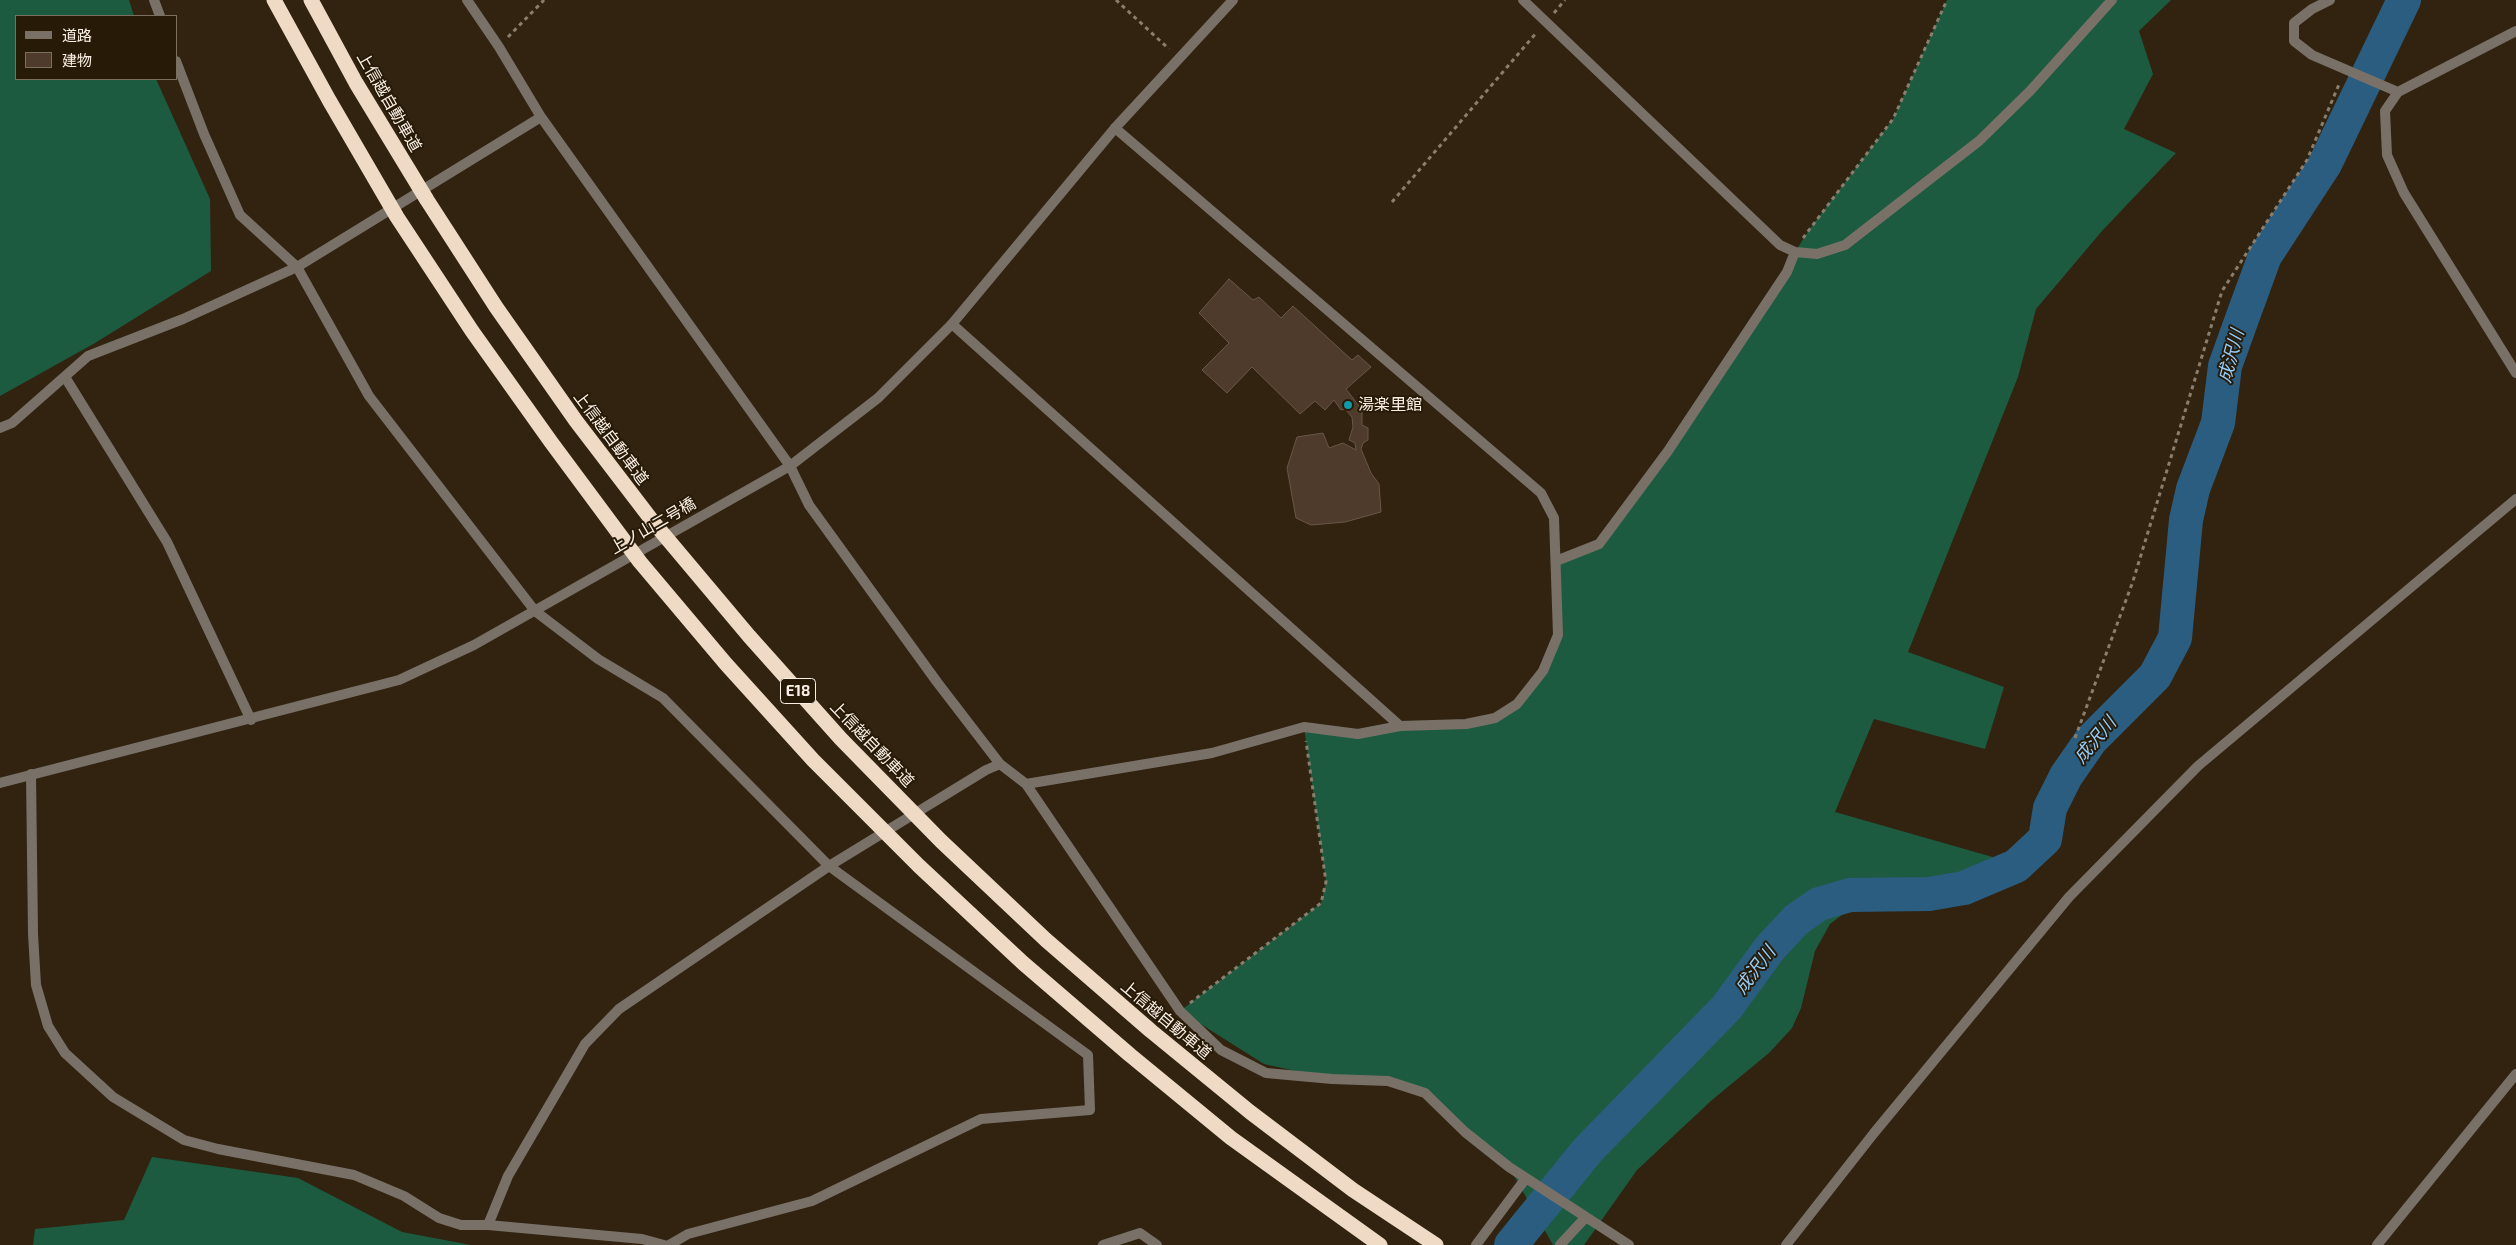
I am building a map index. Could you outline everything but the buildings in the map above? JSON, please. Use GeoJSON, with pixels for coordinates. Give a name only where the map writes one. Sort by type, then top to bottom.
{"type":"FeatureCollection","features":[{"type":"Feature","properties":{"kind":"highway","name":"E18"},"geometry":{"type":"LineString","coordinates":[[274,0],[397,217],[472,331],[550,442],[640,562],[726,664],[828,774],[919,866],[1023,963],[1130,1056],[1230,1138],[1380,1245]]}},
{"type":"Feature","properties":{"kind":"highway","name":"上信越自動車道"},"geometry":{"type":"LineString","coordinates":[[312,0],[356,82],[427,200],[496,307],[576,421],[654,523],[749,636],[821,717],[941,841],[1046,940],[1151,1031],[1250,1112],[1353,1190],[1436,1245]]}},
{"type":"Feature","properties":{"kind":"street"},"geometry":{"type":"LineString","coordinates":[[154,0],[160,15]]}},
{"type":"Feature","properties":{"kind":"street"},"geometry":{"type":"LineString","coordinates":[[467,0],[499,47],[541,117],[790,466],[809,505],[936,682],[1000,764],[1026,784],[1180,1011],[1221,1050],[1266,1073],[1388,1081],[1425,1093],[1465,1132],[1526,1178],[1629,1245]]}},
{"type":"Feature","properties":{"kind":"street","name":"上ノ山二号橋"},"geometry":{"type":"LineString","coordinates":[[0,783],[251,720],[399,680],[474,645],[790,466],[878,398],[952,324],[1115,128],[1233,0]]}},
{"type":"Feature","properties":{"kind":"street"},"geometry":{"type":"LineString","coordinates":[[1523,0],[1780,245],[1795,252],[1817,254],[1845,245],[1979,141],[2030,91],[2112,0]]}},
{"type":"Feature","properties":{"kind":"street"},"geometry":{"type":"LineString","coordinates":[[2330,0],[2312,9],[2294,23],[2294,40],[2312,55],[2398,92]]}},
{"type":"Feature","properties":{"kind":"street"},"geometry":{"type":"LineString","coordinates":[[2516,31],[2398,92],[2384,111],[2387,155],[2404,193],[2516,373]]}},
{"type":"Feature","properties":{"kind":"street"},"geometry":{"type":"LineString","coordinates":[[178,66],[204,134],[240,215],[297,268],[369,396],[535,611],[598,659],[663,698],[829,866],[1088,1055],[1090,1110],[981,1119],[812,1201],[688,1234],[669,1245]]}},
{"type":"Feature","properties":{"kind":"street"},"geometry":{"type":"LineString","coordinates":[[0,428],[12,423],[88,356],[183,319],[297,268],[541,117]]}},
{"type":"Feature","properties":{"kind":"street"},"geometry":{"type":"LineString","coordinates":[[1026,784],[1212,752],[1304,728],[1358,734],[1400,726],[1466,724],[1495,718],[1517,704],[1543,671],[1558,635],[1554,518],[1541,492],[1115,128]]}},
{"type":"Feature","properties":{"kind":"street"},"geometry":{"type":"LineString","coordinates":[[1556,561],[1599,544],[1668,451],[1787,272],[1795,252]]}},
{"type":"Feature","properties":{"kind":"street"},"geometry":{"type":"LineString","coordinates":[[952,324],[1400,726]]}},
{"type":"Feature","properties":{"kind":"street"},"geometry":{"type":"LineString","coordinates":[[65,376],[167,542],[251,720]]}},
{"type":"Feature","properties":{"kind":"street"},"geometry":{"type":"LineString","coordinates":[[1786,1245],[1874,1133],[2069,898],[2198,766],[2300,678],[2516,499]]}},
{"type":"Feature","properties":{"kind":"street"},"geometry":{"type":"LineString","coordinates":[[488,1225],[508,1176],[585,1044],[619,1009],[829,866],[986,770],[1000,764]]}},
{"type":"Feature","properties":{"kind":"street"},"geometry":{"type":"LineString","coordinates":[[31,774],[33,934],[36,985],[48,1026],[65,1053],[113,1097],[184,1140],[354,1175],[404,1196],[439,1218],[461,1225],[488,1225],[642,1239],[664,1245]]}},
{"type":"Feature","properties":{"kind":"street"},"geometry":{"type":"LineString","coordinates":[[2377,1245],[2516,1074]]}},
{"type":"Feature","properties":{"kind":"street"},"geometry":{"type":"LineString","coordinates":[[1476,1245],[1526,1178]]}},
{"type":"Feature","properties":{"kind":"street"},"geometry":{"type":"LineString","coordinates":[[1560,1245],[1585,1218]]}},
{"type":"Feature","properties":{"kind":"street"},"geometry":{"type":"LineString","coordinates":[[1103,1245],[1140,1233],[1157,1245]]}},
{"type":"Feature","properties":{"kind":"path"},"geometry":{"type":"LineString","coordinates":[[499,47],[544,0]]}},
{"type":"Feature","properties":{"kind":"path"},"geometry":{"type":"LineString","coordinates":[[1116,0],[1179,58]]}},
{"type":"Feature","properties":{"kind":"path"},"geometry":{"type":"LineString","coordinates":[[1795,252],[1811,226],[1893,119],[1947,0]]}},
{"type":"Feature","properties":{"kind":"path"},"geometry":{"type":"LineString","coordinates":[[1392,202],[1546,22]]}},
{"type":"Feature","properties":{"kind":"path"},"geometry":{"type":"LineString","coordinates":[[2075,738],[2133,581],[2222,291],[2307,160],[2346,70]]}},
{"type":"Feature","properties":{"kind":"path"},"geometry":{"type":"LineString","coordinates":[[1180,1011],[1320,903],[1326,882],[1304,728]]}},
{"type":"Feature","properties":{"kind":"green space"},"geometry":{"type":"Polygon","coordinates":[[[0,0],[129,0],[134,15],[15,15],[15,80],[156,80],[210,199],[211,271],[95,343],[0,396],[0,0]]]}},
{"type":"Feature","properties":{"kind":"green space"},"geometry":{"type":"Polygon","coordinates":[[[1947,0],[2171,0],[2139,31],[2153,74],[2124,129],[2176,153],[2102,231],[2036,309],[2018,377],[1908,652],[2004,687],[1985,749],[1874,719],[1835,812],[2010,862],[1969,880],[1939,883],[1860,901],[1830,924],[1815,951],[1801,1008],[1792,1028],[1769,1053],[1712,1100],[1637,1170],[1584,1245],[1553,1245],[1509,1167],[1425,1093],[1388,1081],[1332,1079],[1264,1064],[1180,1011],[1321,903],[1326,882],[1304,727],[1358,734],[1495,718],[1517,704],[1543,671],[1558,635],[1556,561],[1599,544],[1668,451],[1811,227],[1893,119],[1947,0]]]}},
{"type":"Feature","properties":{"kind":"green space"},"geometry":{"type":"Polygon","coordinates":[[[152,1157],[298,1178],[402,1232],[471,1245],[33,1245],[35,1229],[124,1220],[152,1157]]]}},
{"type":"Feature","properties":{"kind":"waterway","name":"成沢川"},"geometry":{"type":"LineString","coordinates":[[1511,1245],[1587,1151],[1727,1007],[1770,948],[1796,920],[1819,904],[1850,895],[1929,894],[1964,888],[2016,866],[2045,839],[2050,808],[2066,776],[2091,740],[2155,676],[2175,638],[2186,520],[2193,489],[2218,423],[2225,366],[2265,256],[2325,164],[2404,0]]}},
{"type":"Feature","properties":{"kind":"place","name":"湯楽里館"},"geometry":{"type":"Point","coordinates":[1348,405]}}]}
